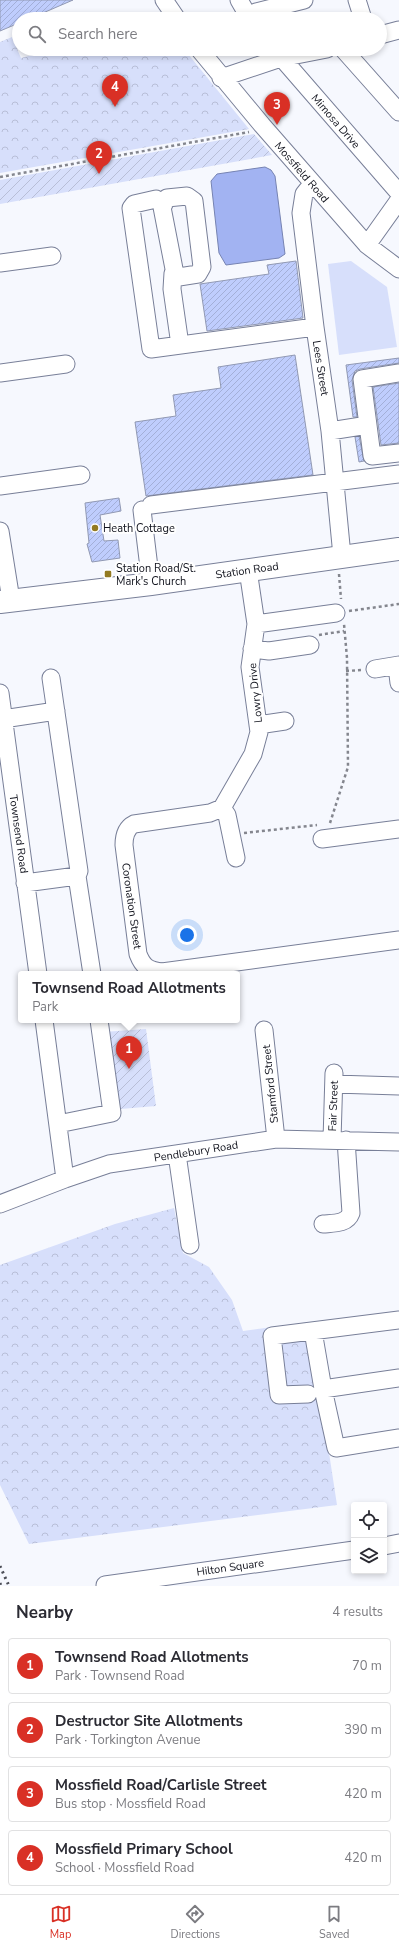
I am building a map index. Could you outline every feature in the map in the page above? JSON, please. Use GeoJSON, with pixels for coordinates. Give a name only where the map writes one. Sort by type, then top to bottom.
{"type":"FeatureCollection","features":[{"type":"Feature","properties":{"kind":"main road","name":"Station Road"},"geometry":{"type":"LineString","coordinates":[[6,601],[151,584],[399,549]]}},
{"type":"Feature","properties":{"kind":"street"},"geometry":{"type":"LineString","coordinates":[[164,0],[172,12]]}},
{"type":"Feature","properties":{"kind":"street"},"geometry":{"type":"LineString","coordinates":[[239,0],[246,12]]}},
{"type":"Feature","properties":{"kind":"street"},"geometry":{"type":"LineString","coordinates":[[256,12],[304,0]]}},
{"type":"Feature","properties":{"kind":"street"},"geometry":{"type":"LineString","coordinates":[[357,0],[361,12]]}},
{"type":"Feature","properties":{"kind":"street"},"geometry":{"type":"LineString","coordinates":[[387,33],[399,30]]}},
{"type":"Feature","properties":{"kind":"street","name":"Mossfield Road"},"geometry":{"type":"LineString","coordinates":[[204,56],[221,78],[367,246],[399,269]]}},
{"type":"Feature","properties":{"kind":"street"},"geometry":{"type":"LineString","coordinates":[[221,78],[272,56]]}},
{"type":"Feature","properties":{"kind":"street","name":"Mimosa Drive"},"geometry":{"type":"LineString","coordinates":[[279,56],[399,193]]}},
{"type":"Feature","properties":{"kind":"street"},"geometry":{"type":"LineString","coordinates":[[349,56],[399,112]]}},
{"type":"Feature","properties":{"kind":"street","name":"Lees Street"},"geometry":{"type":"LineString","coordinates":[[312,184],[304,194],[301,212],[315,327],[330,431],[342,556]]}},
{"type":"Feature","properties":{"kind":"street"},"geometry":{"type":"LineString","coordinates":[[163,206],[167,198],[187,196],[194,201],[202,267],[198,274],[179,277],[173,273]]}},
{"type":"Feature","properties":{"kind":"street"},"geometry":{"type":"LineString","coordinates":[[180,345],[172,289],[173,273],[163,206],[159,200],[156,199],[137,202],[132,208],[151,349],[315,327]]}},
{"type":"Feature","properties":{"kind":"street"},"geometry":{"type":"LineString","coordinates":[[367,246],[399,200]]}},
{"type":"Feature","properties":{"kind":"street"},"geometry":{"type":"LineString","coordinates":[[0,263],[52,256]]}},
{"type":"Feature","properties":{"kind":"street"},"geometry":{"type":"LineString","coordinates":[[399,363],[360,368],[372,456],[399,453]]}},
{"type":"Feature","properties":{"kind":"street"},"geometry":{"type":"LineString","coordinates":[[0,373],[66,364]]}},
{"type":"Feature","properties":{"kind":"street"},"geometry":{"type":"LineString","coordinates":[[362,379],[399,373]]}},
{"type":"Feature","properties":{"kind":"street"},"geometry":{"type":"LineString","coordinates":[[330,431],[368,425]]}},
{"type":"Feature","properties":{"kind":"street"},"geometry":{"type":"LineString","coordinates":[[151,584],[147,508],[399,474]]}},
{"type":"Feature","properties":{"kind":"street"},"geometry":{"type":"LineString","coordinates":[[0,486],[81,475]]}},
{"type":"Feature","properties":{"kind":"street"},"geometry":{"type":"LineString","coordinates":[[0,531],[6,601]]}},
{"type":"Feature","properties":{"kind":"street","name":"Lowry Drive"},"geometry":{"type":"LineString","coordinates":[[222,808],[253,754],[257,742],[258,725],[250,667],[256,624],[248,570]]}},
{"type":"Feature","properties":{"kind":"street"},"geometry":{"type":"LineString","coordinates":[[256,624],[341,612]]}},
{"type":"Feature","properties":{"kind":"street"},"geometry":{"type":"LineString","coordinates":[[252,649],[268,651],[310,645]]}},
{"type":"Feature","properties":{"kind":"street"},"geometry":{"type":"LineString","coordinates":[[375,669],[398,666],[399,683]]}},
{"type":"Feature","properties":{"kind":"street"},"geometry":{"type":"LineString","coordinates":[[52,678],[79,871],[77,876],[92,971]]}},
{"type":"Feature","properties":{"kind":"street","name":"Townsend Road"},"geometry":{"type":"LineString","coordinates":[[0,693],[3,729],[38,971]]}},
{"type":"Feature","properties":{"kind":"street"},"geometry":{"type":"LineString","coordinates":[[3,729],[56,711]]}},
{"type":"Feature","properties":{"kind":"street"},"geometry":{"type":"LineString","coordinates":[[258,725],[285,721]]}},
{"type":"Feature","properties":{"kind":"street"},"geometry":{"type":"LineString","coordinates":[[222,808],[228,815],[236,858]]}},
{"type":"Feature","properties":{"kind":"street","name":"Coronation Street"},"geometry":{"type":"LineString","coordinates":[[151,971],[146,968],[138,954],[124,836],[134,824],[210,813],[222,808]]}},
{"type":"Feature","properties":{"kind":"street"},"geometry":{"type":"LineString","coordinates":[[322,839],[399,829]]}},
{"type":"Feature","properties":{"kind":"street"},"geometry":{"type":"LineString","coordinates":[[25,883],[77,876]]}},
{"type":"Feature","properties":{"kind":"street","name":"Coronation Street"},"geometry":{"type":"LineString","coordinates":[[169,971],[399,940]]}},
{"type":"Feature","properties":{"kind":"street"},"geometry":{"type":"LineString","coordinates":[[44,1023],[65,1179]]}},
{"type":"Feature","properties":{"kind":"street"},"geometry":{"type":"LineString","coordinates":[[58,1124],[112,1114],[98,1023]]}},
{"type":"Feature","properties":{"kind":"street","name":"Stamford Street"},"geometry":{"type":"LineString","coordinates":[[264,1030],[276,1139]]}},
{"type":"Feature","properties":{"kind":"street","name":"Fair Street"},"geometry":{"type":"LineString","coordinates":[[323,1224],[342,1222],[349,1218],[351,1213],[339,1140],[334,1078],[399,1086]]}},
{"type":"Feature","properties":{"kind":"street","name":"Pendlebury Road"},"geometry":{"type":"LineString","coordinates":[[0,1204],[109,1164],[276,1139],[399,1142]]}},
{"type":"Feature","properties":{"kind":"street"},"geometry":{"type":"LineString","coordinates":[[177,1154],[190,1245]]}},
{"type":"Feature","properties":{"kind":"street"},"geometry":{"type":"LineString","coordinates":[[399,1320],[272,1336],[279,1395],[315,1392],[399,1378]]}},
{"type":"Feature","properties":{"kind":"street"},"geometry":{"type":"LineString","coordinates":[[318,1330],[315,1392],[336,1448],[399,1438]]}},
{"type":"Feature","properties":{"kind":"street"},"geometry":{"type":"LineString","coordinates":[[387,1546],[399,1544]]}},
{"type":"Feature","properties":{"kind":"street","name":"Hilton Square"},"geometry":{"type":"LineString","coordinates":[[106,1585],[351,1550]]}},
{"type":"Feature","properties":{"kind":"path"},"geometry":{"type":"LineString","coordinates":[[0,177],[252,131],[262,125]]}},
{"type":"Feature","properties":{"kind":"path"},"geometry":{"type":"LineString","coordinates":[[232,835],[330,823],[348,767],[347,658],[341,612],[339,581]]}},
{"type":"Feature","properties":{"kind":"path"},"geometry":{"type":"LineString","coordinates":[[341,612],[399,604]]}},
{"type":"Feature","properties":{"kind":"green space"},"geometry":{"type":"Polygon","coordinates":[[[12,37],[12,56],[20,56],[21,58],[29,56],[190,56],[249,129],[0,173],[0,42],[12,37]]]}},
{"type":"Feature","properties":{"kind":"green space"},"geometry":{"type":"Polygon","coordinates":[[[254,134],[272,155],[0,204],[0,180],[254,134]]]}},
{"type":"Feature","properties":{"kind":"green space"},"geometry":{"type":"Polygon","coordinates":[[[351,261],[387,287],[397,347],[339,355],[328,264],[351,261]]]}},
{"type":"Feature","properties":{"kind":"green space"},"geometry":{"type":"Polygon","coordinates":[[[146,1029],[156,1106],[109,1110],[103,1032],[146,1029]]]}},
{"type":"Feature","properties":{"kind":"green space"},"geometry":{"type":"Polygon","coordinates":[[[174,1208],[183,1253],[209,1267],[232,1300],[243,1331],[309,1322],[337,1505],[29,1544],[0,1485],[0,1265],[115,1224],[174,1208]]]}},
{"type":"Feature","properties":{"kind":"water"},"geometry":{"type":"Polygon","coordinates":[[[265,167],[271,170],[275,176],[285,254],[279,258],[226,265],[219,253],[211,181],[217,174],[265,167]]]}},
{"type":"Feature","properties":{"kind":"building"},"geometry":{"type":"Polygon","coordinates":[[[0,0],[73,0],[45,12],[12,12],[12,26],[0,31],[0,0]]]}},
{"type":"Feature","properties":{"kind":"building"},"geometry":{"type":"Polygon","coordinates":[[[296,261],[303,318],[207,331],[200,284],[269,274],[267,265],[296,261]]]}},
{"type":"Feature","properties":{"kind":"building"},"geometry":{"type":"Polygon","coordinates":[[[295,355],[313,475],[146,496],[135,422],[176,416],[173,395],[221,388],[218,367],[295,355]]]}},
{"type":"Feature","properties":{"kind":"building"},"geometry":{"type":"Polygon","coordinates":[[[399,358],[399,363],[355,371],[352,380],[357,417],[353,417],[346,365],[399,358]]]}},
{"type":"Feature","properties":{"kind":"building"},"geometry":{"type":"Polygon","coordinates":[[[399,383],[399,443],[381,445],[373,387],[399,383]]]}},
{"type":"Feature","properties":{"kind":"building"},"geometry":{"type":"Polygon","coordinates":[[[359,436],[364,461],[359,462],[355,437],[359,436]]]}},
{"type":"Feature","properties":{"kind":"building","name":"Heath Cottage"},"geometry":{"type":"Polygon","coordinates":[[[119,498],[121,511],[100,515],[104,541],[118,540],[120,558],[92,562],[87,544],[89,543],[85,503],[119,498]]]}},
{"type":"Feature","properties":{"kind":"railway"},"geometry":{"type":"LineString","coordinates":[[0,1566],[9,1586]]}},
{"type":"Feature","properties":{"kind":"place","name":"Mossfield Primary School"},"geometry":{"type":"Point","coordinates":[115,107]}},
{"type":"Feature","properties":{"kind":"place","name":"Mossfield Road/Carlisle Street"},"geometry":{"type":"Point","coordinates":[277,125]}},
{"type":"Feature","properties":{"kind":"place","name":"Destructor Site Allotments"},"geometry":{"type":"Point","coordinates":[99,174]}},
{"type":"Feature","properties":{"kind":"place","name":"Heath Cottage"},"geometry":{"type":"Point","coordinates":[95,528]}},
{"type":"Feature","properties":{"kind":"place","name":"Station Road/St. Mark's Church"},"geometry":{"type":"Point","coordinates":[108,574]}},
{"type":"Feature","properties":{"kind":"place","name":"Townsend Road Allotments"},"geometry":{"type":"Point","coordinates":[129,1069]}}]}
